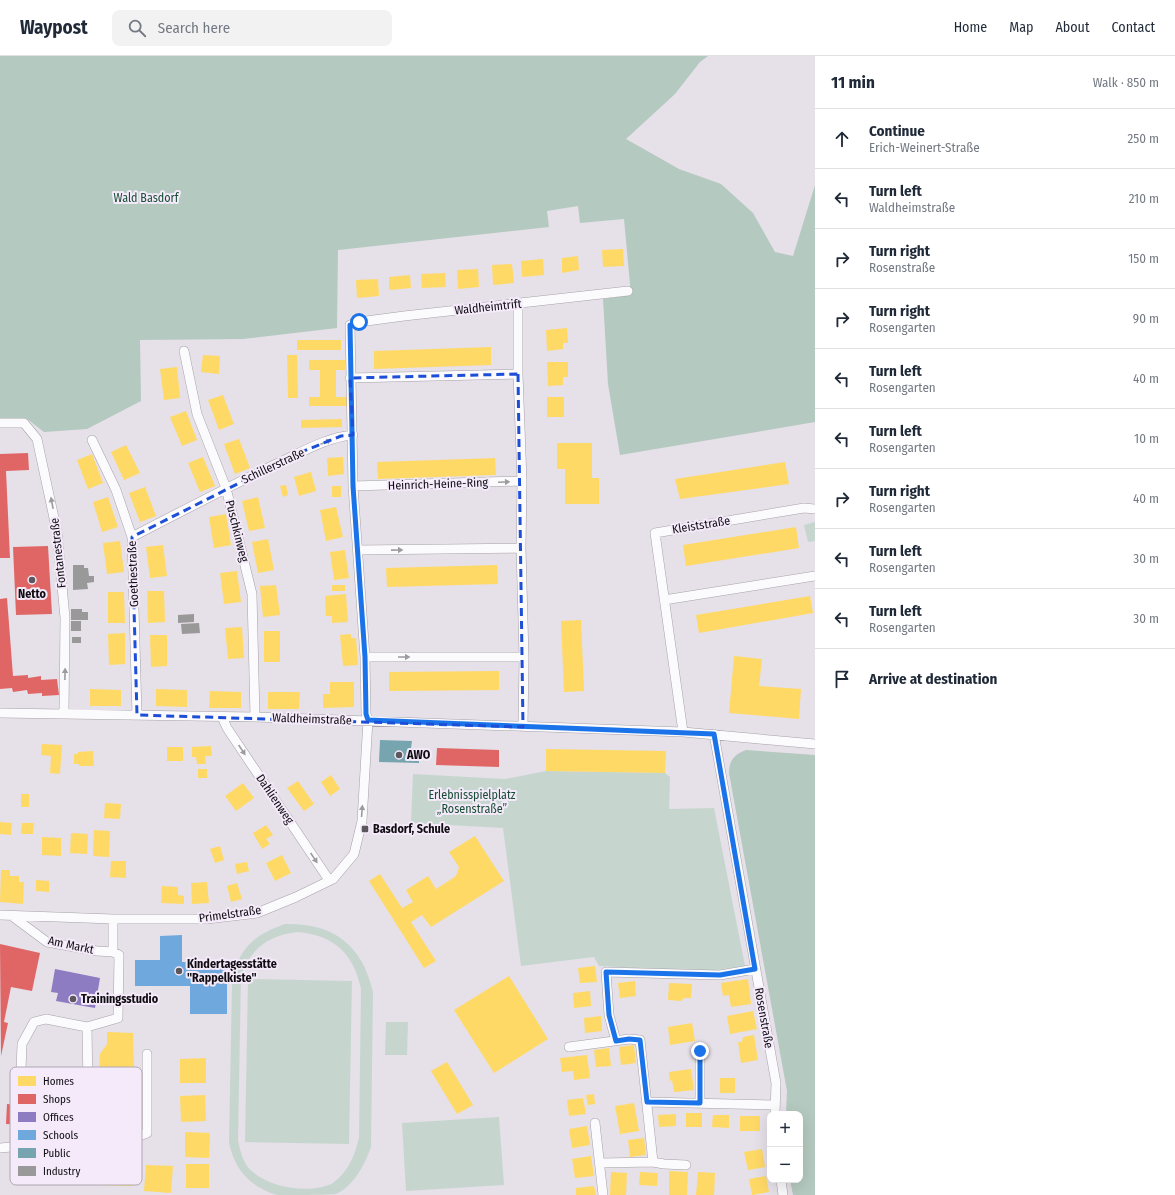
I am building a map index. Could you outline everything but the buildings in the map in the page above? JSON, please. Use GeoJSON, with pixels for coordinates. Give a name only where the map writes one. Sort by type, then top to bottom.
{"type":"FeatureCollection","features":[{"type":"Feature","properties":{"kind":"street","name":"Waldheimtrift"},"geometry":{"type":"LineString","coordinates":[[350,325],[359,322],[404,316],[628,291]]}},
{"type":"Feature","properties":{"kind":"street"},"geometry":{"type":"LineString","coordinates":[[518,304],[518,374],[522,481],[521,548],[524,657],[523,726]]}},
{"type":"Feature","properties":{"kind":"street","name":"Primelstraße"},"geometry":{"type":"LineString","coordinates":[[0,916],[113,919],[207,919],[257,913],[296,897],[333,879],[354,854],[362,821],[368,720],[366,714],[365,657],[353,486],[350,325]]}},
{"type":"Feature","properties":{"kind":"street","name":"Puschkinweg"},"geometry":{"type":"LineString","coordinates":[[184,351],[197,414],[226,488],[252,594],[255,717]]}},
{"type":"Feature","properties":{"kind":"street"},"geometry":{"type":"LineString","coordinates":[[350,378],[518,374]]}},
{"type":"Feature","properties":{"kind":"street","name":"Fontanestraße"},"geometry":{"type":"LineString","coordinates":[[0,423],[24,423],[37,439],[45,469],[57,532],[64,610],[64,713]]}},
{"type":"Feature","properties":{"kind":"street","name":"Schillerstraße"},"geometry":{"type":"LineString","coordinates":[[132,537],[226,488],[299,453],[340,436],[353,435]]}},
{"type":"Feature","properties":{"kind":"street","name":"Goethestraße"},"geometry":{"type":"LineString","coordinates":[[92,440],[116,490],[132,537],[137,715]]}},
{"type":"Feature","properties":{"kind":"street","name":"Heinrich-Heine-Ring"},"geometry":{"type":"LineString","coordinates":[[353,486],[522,481]]}},
{"type":"Feature","properties":{"kind":"street","name":"Kleiststraße"},"geometry":{"type":"LineString","coordinates":[[683,732],[655,533],[804,508],[815,509]]}},
{"type":"Feature","properties":{"kind":"street"},"geometry":{"type":"LineString","coordinates":[[358,550],[521,548]]}},
{"type":"Feature","properties":{"kind":"street"},"geometry":{"type":"LineString","coordinates":[[664,600],[815,576]]}},
{"type":"Feature","properties":{"kind":"street"},"geometry":{"type":"LineString","coordinates":[[365,657],[524,657]]}},
{"type":"Feature","properties":{"kind":"street","name":"Waldheimstraße"},"geometry":{"type":"LineString","coordinates":[[0,713],[64,713],[368,720],[683,732],[815,744]]}},
{"type":"Feature","properties":{"kind":"street","name":"Dahlienweg"},"geometry":{"type":"LineString","coordinates":[[222,717],[227,728],[329,880]]}},
{"type":"Feature","properties":{"kind":"street","name":"Rosenstraße"},"geometry":{"type":"LineString","coordinates":[[714,734],[776,1084],[775,1109]]}},
{"type":"Feature","properties":{"kind":"street","name":"Am Markt"},"geometry":{"type":"LineString","coordinates":[[12,916],[46,942],[97,951],[113,952],[119,955],[118,1018],[87,1028]]}},
{"type":"Feature","properties":{"kind":"street","name":"Am Markt"},"geometry":{"type":"LineString","coordinates":[[113,919],[113,952]]}},
{"type":"Feature","properties":{"kind":"street"},"geometry":{"type":"LineString","coordinates":[[616,1041],[609,1015],[606,972],[720,975],[755,969]]}},
{"type":"Feature","properties":{"kind":"street"},"geometry":{"type":"LineString","coordinates":[[21,1067],[22,1044],[34,1022],[46,1019],[87,1028],[88,1067]]}},
{"type":"Feature","properties":{"kind":"street"},"geometry":{"type":"LineString","coordinates":[[569,1047],[629,1039],[640,1040],[653,1162]]}},
{"type":"Feature","properties":{"kind":"street"},"geometry":{"type":"LineString","coordinates":[[700,1051],[700,1103]]}},
{"type":"Feature","properties":{"kind":"street"},"geometry":{"type":"LineString","coordinates":[[142,1135],[147,1133],[148,1054]]}},
{"type":"Feature","properties":{"kind":"street"},"geometry":{"type":"LineString","coordinates":[[647,1102],[700,1103],[775,1109]]}},
{"type":"Feature","properties":{"kind":"street"},"geometry":{"type":"LineString","coordinates":[[595,1123],[603,1195]]}},
{"type":"Feature","properties":{"kind":"street"},"geometry":{"type":"LineString","coordinates":[[0,1148],[10,1147]]}},
{"type":"Feature","properties":{"kind":"street"},"geometry":{"type":"LineString","coordinates":[[600,1163],[653,1162],[686,1165]]}},
{"type":"Feature","properties":{"kind":"street"},"geometry":{"type":"LineString","coordinates":[[781,1183],[783,1195]]}},
{"type":"Feature","properties":{"kind":"highlighted area"},"geometry":{"type":"Polygon","coordinates":[[[518,374],[523,727],[137,715],[132,537],[299,453],[341,436],[353,435],[350,378],[518,374]]]}},
{"type":"Feature","properties":{"kind":"green space","name":"Wald Basdorf"},"geometry":{"type":"Polygon","coordinates":[[[0,56],[708,56],[700,62],[675,94],[626,139],[679,169],[721,184],[753,213],[775,252],[793,256],[815,185],[815,422],[620,455],[608,384],[603,299],[631,295],[624,219],[580,223],[578,206],[547,211],[549,227],[338,250],[337,328],[243,339],[140,340],[141,401],[87,429],[44,432],[26,418],[0,418],[0,56]]]}},
{"type":"Feature","properties":{"kind":"green space"},"geometry":{"type":"Polygon","coordinates":[[[815,522],[815,541],[808,542],[804,525],[815,522]]]}},
{"type":"Feature","properties":{"kind":"green space"},"geometry":{"type":"Polygon","coordinates":[[[746,750],[815,755],[815,1195],[793,1195],[791,1183],[803,1183],[803,1111],[786,1111],[787,1091],[729,773],[731,761],[739,753],[746,750]]]}},
{"type":"Feature","properties":{"kind":"green space","name":"Erlebnisspielplatz „Rosenstraße”"},"geometry":{"type":"Polygon","coordinates":[[[546,771],[665,773],[670,777],[669,809],[714,808],[745,966],[703,972],[599,966],[594,957],[521,966],[503,828],[411,823],[413,774],[505,779],[546,771]]]}},
{"type":"Feature","properties":{"kind":"green space"},"geometry":{"type":"Polygon","coordinates":[[[285,924],[302,925],[317,927],[331,932],[353,949],[368,975],[373,992],[371,1147],[358,1174],[348,1186],[336,1194],[277,1195],[267,1192],[251,1182],[245,1176],[239,1169],[231,1152],[229,1142],[232,983],[234,971],[238,961],[248,945],[264,933],[285,924]],[[298,932],[278,936],[270,940],[262,945],[250,958],[241,976],[238,1140],[240,1151],[247,1166],[264,1180],[300,1189],[323,1187],[338,1179],[350,1163],[359,1138],[361,989],[353,966],[340,948],[322,937],[298,932]]]}},
{"type":"Feature","properties":{"kind":"green space"},"geometry":{"type":"Polygon","coordinates":[[[248,979],[352,981],[349,1144],[245,1142],[248,979]]]}},
{"type":"Feature","properties":{"kind":"green space"},"geometry":{"type":"Polygon","coordinates":[[[386,1022],[408,1022],[407,1055],[385,1055],[386,1022]]]}},
{"type":"Feature","properties":{"kind":"green space"},"geometry":{"type":"Polygon","coordinates":[[[499,1117],[504,1185],[406,1191],[402,1123],[499,1117]]]}},
{"type":"Feature","properties":{"kind":"place","name":"Netto"},"geometry":{"type":"Point","coordinates":[32,580]}},
{"type":"Feature","properties":{"kind":"place","name":"AWO"},"geometry":{"type":"Point","coordinates":[399,755]}},
{"type":"Feature","properties":{"kind":"place","name":"Basdorf, Schule"},"geometry":{"type":"Point","coordinates":[365,829]}},
{"type":"Feature","properties":{"kind":"place","name":"Kindertagesstätte \"Rappelkiste\""},"geometry":{"type":"Point","coordinates":[179,971]}},
{"type":"Feature","properties":{"kind":"place","name":"Trainingsstudio"},"geometry":{"type":"Point","coordinates":[73,999]}},
{"type":"Feature","properties":{"kind":"route"},"geometry":{"type":"LineString","coordinates":[[359,322],[350,325],[351,409],[353,435],[353,486],[365,657],[366,714],[368,720],[714,734],[755,969],[720,975],[606,972],[609,1015],[616,1041],[629,1039],[640,1040],[647,1102],[700,1103],[700,1051]]}}]}
